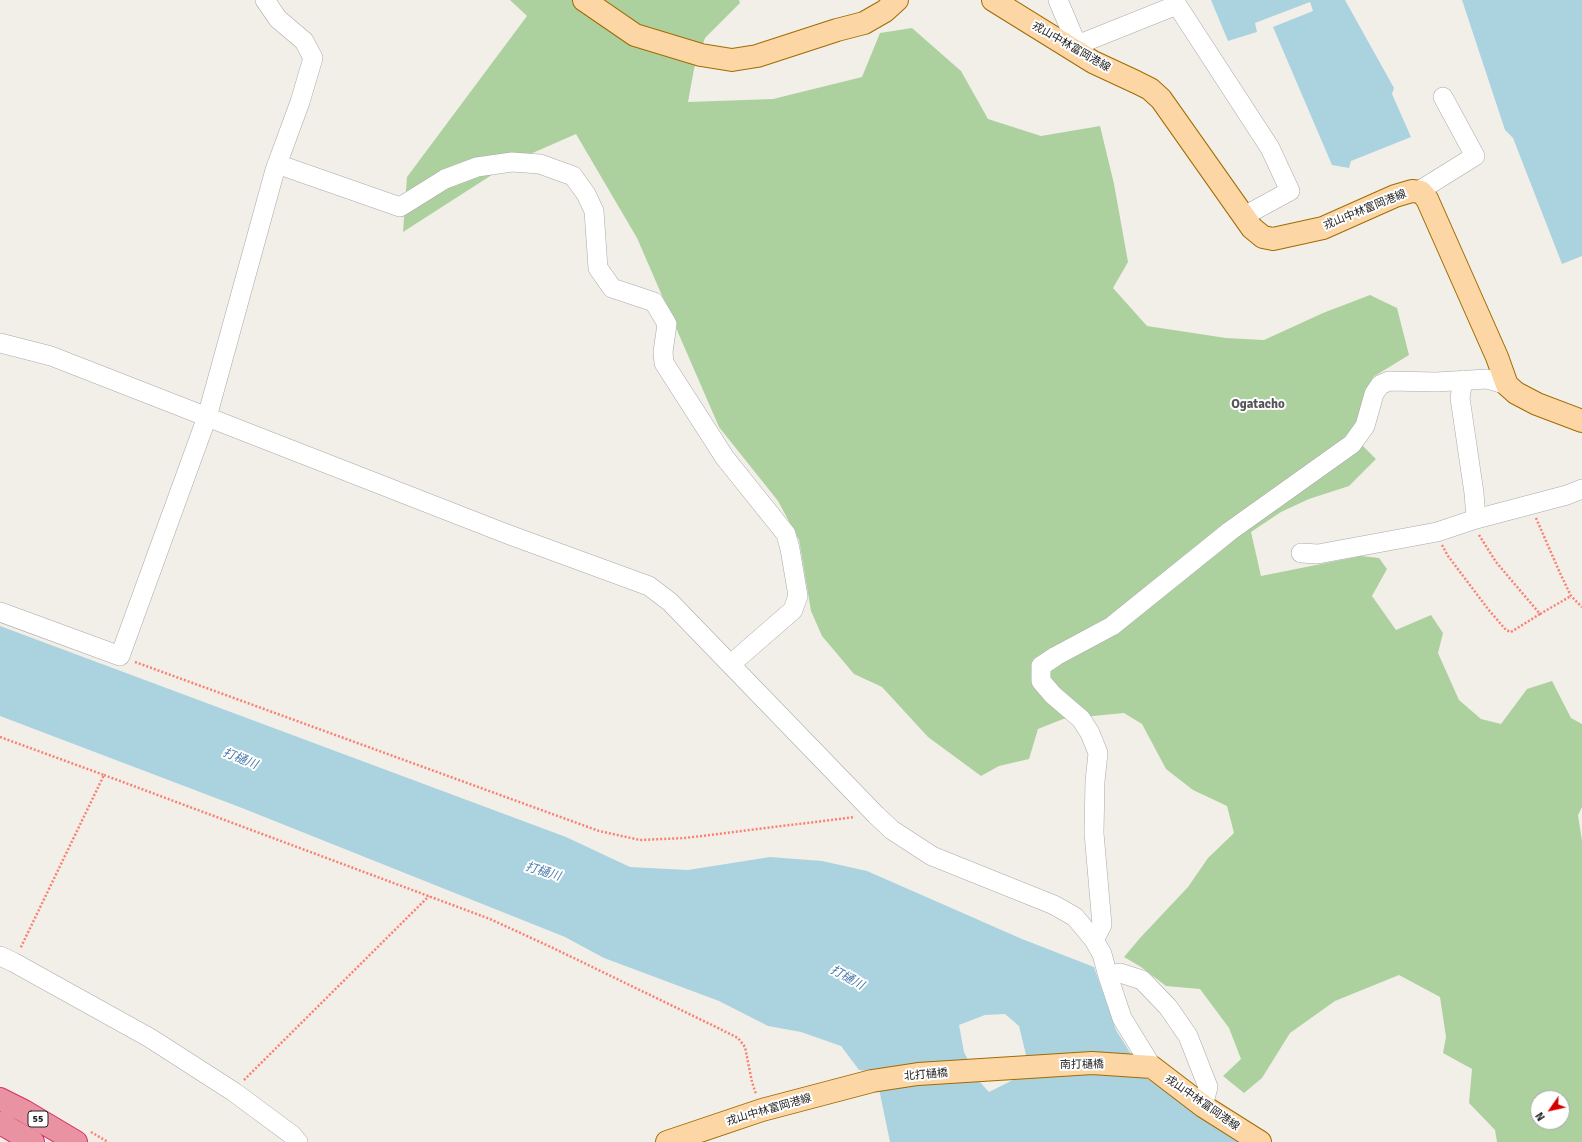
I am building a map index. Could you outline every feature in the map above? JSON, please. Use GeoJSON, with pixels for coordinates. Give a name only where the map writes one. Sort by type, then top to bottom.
{"type":"FeatureCollection","features":[{"type":"Feature","properties":{"kind":"highway","name":"55"},"geometry":{"type":"LineString","coordinates":[[0,1099],[24,1110],[76,1142]]}},
{"type":"Feature","properties":{"kind":"highway","name":"55"},"geometry":{"type":"LineString","coordinates":[[0,1123],[33,1142]]}},
{"type":"Feature","properties":{"kind":"main road"},"geometry":{"type":"LineString","coordinates":[[584,0],[635,35],[701,55],[732,60],[757,56],[837,30],[864,23],[885,11],[897,0]]}},
{"type":"Feature","properties":{"kind":"main road","name":"戎山中林富岡港線"},"geometry":{"type":"LineString","coordinates":[[999,2],[1076,48],[1093,62],[1150,89],[1161,99],[1252,228],[1263,237],[1273,239],[1323,228],[1395,196],[1412,191],[1421,192],[1427,199],[1497,357],[1507,384]]}},
{"type":"Feature","properties":{"kind":"main road"},"geometry":{"type":"LineString","coordinates":[[1507,384],[1516,393],[1537,404],[1582,421]]}},
{"type":"Feature","properties":{"kind":"main road","name":"南打樋橋"},"geometry":{"type":"LineString","coordinates":[[979,1071],[1092,1063],[1148,1067]]}},
{"type":"Feature","properties":{"kind":"main road","name":"戎山中林富岡港線"},"geometry":{"type":"LineString","coordinates":[[1148,1067],[1203,1106],[1260,1142]]}},
{"type":"Feature","properties":{"kind":"main road","name":"北打樋橋"},"geometry":{"type":"LineString","coordinates":[[872,1082],[918,1074],[979,1071]]}},
{"type":"Feature","properties":{"kind":"main road","name":"戎山中林富岡港線"},"geometry":{"type":"LineString","coordinates":[[667,1142],[762,1110],[872,1082]]}},
{"type":"Feature","properties":{"kind":"street"},"geometry":{"type":"LineString","coordinates":[[0,612],[120,656],[207,417],[277,164],[300,102],[313,58],[304,41],[278,19],[265,0]]}},
{"type":"Feature","properties":{"kind":"street"},"geometry":{"type":"LineString","coordinates":[[1058,0],[1076,48],[1177,5],[1270,148],[1290,191],[1244,216]]}},
{"type":"Feature","properties":{"kind":"street"},"geometry":{"type":"LineString","coordinates":[[1421,192],[1422,189],[1475,156],[1443,97]]}},
{"type":"Feature","properties":{"kind":"street"},"geometry":{"type":"LineString","coordinates":[[277,164],[400,206],[445,179],[477,167],[512,162],[540,164],[573,176],[586,194],[594,211],[598,268],[612,288],[654,302],[667,324],[663,352],[664,364],[725,458],[786,534],[798,596],[794,610],[731,664]]}},
{"type":"Feature","properties":{"kind":"street"},"geometry":{"type":"LineString","coordinates":[[0,343],[51,356],[507,534],[649,586],[670,602],[892,830],[932,856],[1054,905],[1075,917],[1094,940],[1102,954],[1122,1018],[1148,1067]]}},
{"type":"Feature","properties":{"kind":"street"},"geometry":{"type":"LineString","coordinates":[[1463,380],[1460,398],[1474,494],[1476,519]]}},
{"type":"Feature","properties":{"kind":"street"},"geometry":{"type":"LineString","coordinates":[[1094,940],[1102,925],[1094,833],[1095,781],[1098,753],[1090,733],[1081,718],[1054,695],[1041,681],[1041,666],[1056,656],[1112,626],[1230,531],[1352,444],[1365,426],[1374,394],[1380,385],[1389,381],[1436,382],[1463,380],[1488,380],[1507,384]]}},
{"type":"Feature","properties":{"kind":"street"},"geometry":{"type":"LineString","coordinates":[[1301,553],[1318,554],[1437,532],[1476,519],[1567,495],[1582,489]]}},
{"type":"Feature","properties":{"kind":"street"},"geometry":{"type":"LineString","coordinates":[[7,959],[150,1038],[234,1092],[292,1135],[298,1142]]}},
{"type":"Feature","properties":{"kind":"street"},"geometry":{"type":"LineString","coordinates":[[1108,976],[1120,973],[1142,980],[1168,1007],[1188,1036],[1208,1087],[1203,1106]]}},
{"type":"Feature","properties":{"kind":"path"},"geometry":{"type":"LineString","coordinates":[[1531,504],[1546,542],[1571,596],[1582,607]]}},
{"type":"Feature","properties":{"kind":"path"},"geometry":{"type":"LineString","coordinates":[[1476,519],[1478,533],[1496,562],[1540,614]]}},
{"type":"Feature","properties":{"kind":"path"},"geometry":{"type":"LineString","coordinates":[[1437,532],[1440,542],[1448,556],[1488,609],[1506,630],[1511,632],[1571,596]]}},
{"type":"Feature","properties":{"kind":"path"},"geometry":{"type":"LineString","coordinates":[[120,656],[600,831],[640,840],[685,838],[876,815]]}},
{"type":"Feature","properties":{"kind":"path"},"geometry":{"type":"LineString","coordinates":[[0,737],[490,919],[738,1038],[745,1047],[752,1082],[762,1110]]}},
{"type":"Feature","properties":{"kind":"path"},"geometry":{"type":"LineString","coordinates":[[7,959],[104,775]]}},
{"type":"Feature","properties":{"kind":"path"},"geometry":{"type":"LineString","coordinates":[[234,1092],[239,1084],[430,896]]}},
{"type":"Feature","properties":{"kind":"green space"},"geometry":{"type":"Polygon","coordinates":[[[510,0],[739,0],[740,3],[705,38],[694,69],[688,102],[773,99],[862,77],[880,33],[912,28],[961,71],[988,119],[1041,136],[1100,126],[1114,184],[1128,262],[1113,288],[1147,326],[1226,338],[1264,340],[1323,313],[1370,295],[1397,308],[1409,355],[1373,377],[1359,426],[1362,445],[1376,459],[1349,486],[1309,499],[1281,512],[1251,532],[1261,576],[1361,556],[1379,558],[1387,569],[1372,596],[1396,630],[1431,615],[1443,633],[1438,653],[1459,700],[1481,719],[1501,724],[1527,689],[1552,681],[1571,718],[1582,724],[1582,807],[1578,815],[1582,841],[1582,1142],[1497,1142],[1495,1130],[1469,1103],[1472,1069],[1443,1053],[1446,1037],[1440,997],[1399,975],[1335,1001],[1290,1033],[1262,1078],[1244,1093],[1223,1076],[1241,1059],[1229,1028],[1200,989],[1166,986],[1141,967],[1124,957],[1188,887],[1208,858],[1234,833],[1227,806],[1193,790],[1166,769],[1142,724],[1124,713],[1063,719],[1038,729],[1029,759],[999,766],[981,776],[928,737],[882,687],[854,674],[822,636],[811,611],[799,540],[778,501],[719,427],[637,238],[576,134],[512,162],[403,232],[407,177],[527,16],[510,0]]]}},
{"type":"Feature","properties":{"kind":"water"},"geometry":{"type":"Polygon","coordinates":[[[1211,0],[1345,0],[1394,88],[1392,94],[1411,137],[1351,161],[1349,168],[1332,165],[1273,27],[1313,11],[1310,2],[1255,23],[1257,32],[1228,41],[1211,0]]]}},
{"type":"Feature","properties":{"kind":"water"},"geometry":{"type":"Polygon","coordinates":[[[1462,0],[1582,0],[1582,256],[1562,264],[1513,138],[1505,130],[1462,0]]]}},
{"type":"Feature","properties":{"kind":"water","name":"打樋川"},"geometry":{"type":"Polygon","coordinates":[[[0,626],[566,837],[630,867],[688,870],[770,857],[822,861],[867,871],[1022,939],[1094,967],[1116,1030],[1146,1078],[1241,1142],[890,1142],[879,1089],[869,1071],[859,1070],[841,1046],[801,1032],[768,1026],[719,1001],[604,958],[565,937],[242,808],[0,716],[0,626]],[[1005,1014],[985,1015],[959,1025],[964,1052],[978,1080],[989,1092],[1021,1076],[1027,1059],[1019,1026],[1005,1014]]]}},
{"type":"Feature","properties":{"kind":"district","name":"Ogatacho"},"geometry":{"type":"Point","coordinates":[1258,405]}}]}
